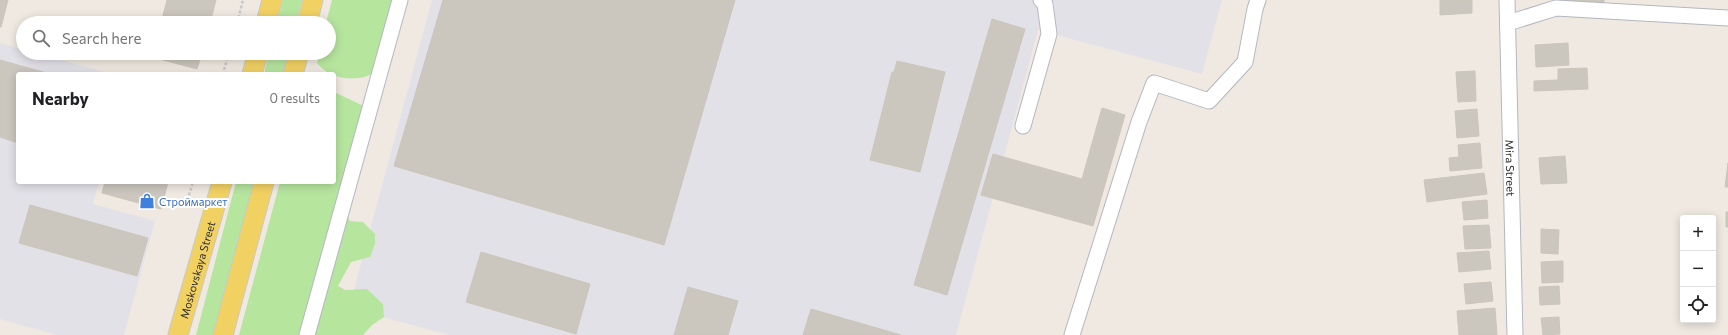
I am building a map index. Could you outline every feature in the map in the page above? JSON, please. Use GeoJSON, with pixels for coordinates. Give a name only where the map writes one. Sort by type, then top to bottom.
{"type":"FeatureCollection","features":[{"type":"Feature","properties":{"kind":"main road"},"geometry":{"type":"LineString","coordinates":[[268,16],[272,0]]}},
{"type":"Feature","properties":{"kind":"main road"},"geometry":{"type":"LineString","coordinates":[[309,16],[313,0]]}},
{"type":"Feature","properties":{"kind":"main road"},"geometry":{"type":"LineString","coordinates":[[253,72],[256,60]]}},
{"type":"Feature","properties":{"kind":"main road"},"geometry":{"type":"LineString","coordinates":[[294,72],[297,60]]}},
{"type":"Feature","properties":{"kind":"main road","name":"Moskovskaya Street"},"geometry":{"type":"LineString","coordinates":[[178,335],[221,184]]}},
{"type":"Feature","properties":{"kind":"main road"},"geometry":{"type":"LineString","coordinates":[[223,335],[263,184]]}},
{"type":"Feature","properties":{"kind":"street"},"geometry":{"type":"LineString","coordinates":[[307,335],[400,0]]}},
{"type":"Feature","properties":{"kind":"street"},"geometry":{"type":"LineString","coordinates":[[1023,126],[1049,34],[1044,4],[1041,0]]}},
{"type":"Feature","properties":{"kind":"street"},"geometry":{"type":"LineString","coordinates":[[1072,335],[1139,122],[1154,83],[1209,100],[1245,62],[1254,9],[1258,0]]}},
{"type":"Feature","properties":{"kind":"street","name":"Mira Street"},"geometry":{"type":"LineString","coordinates":[[1507,0],[1515,335]]}},
{"type":"Feature","properties":{"kind":"street"},"geometry":{"type":"LineString","coordinates":[[1508,23],[1556,8],[1728,18]]}},
{"type":"Feature","properties":{"kind":"path"},"geometry":{"type":"LineString","coordinates":[[239,16],[243,0]]}},
{"type":"Feature","properties":{"kind":"path"},"geometry":{"type":"LineString","coordinates":[[224,70],[227,60]]}},
{"type":"Feature","properties":{"kind":"path"},"geometry":{"type":"LineString","coordinates":[[186,205],[192,184]]}},
{"type":"Feature","properties":{"kind":"shaded area"},"geometry":{"type":"Polygon","coordinates":[[[432,0],[1222,0],[1202,74],[1038,30],[956,335],[449,335],[349,308],[432,0]]]}},
{"type":"Feature","properties":{"kind":"shaded area"},"geometry":{"type":"Polygon","coordinates":[[[0,43],[16,48],[16,60],[61,60],[105,72],[16,72],[16,184],[98,184],[93,204],[155,221],[124,335],[57,335],[0,319],[0,43]]]}},
{"type":"Feature","properties":{"kind":"green space"},"geometry":{"type":"Polygon","coordinates":[[[283,0],[302,0],[298,16],[279,16],[283,0]]]}},
{"type":"Feature","properties":{"kind":"green space"},"geometry":{"type":"Polygon","coordinates":[[[332,0],[401,0],[379,71],[363,77],[347,78],[336,76],[336,72],[327,72],[317,63],[318,60],[336,60],[336,16],[328,16],[332,0]]]}},
{"type":"Feature","properties":{"kind":"green space"},"geometry":{"type":"Polygon","coordinates":[[[267,60],[286,60],[283,72],[264,72],[267,60]]]}},
{"type":"Feature","properties":{"kind":"green space"},"geometry":{"type":"Polygon","coordinates":[[[336,93],[368,108],[347,215],[350,221],[363,222],[375,234],[375,244],[370,257],[351,262],[338,286],[345,290],[367,289],[383,304],[384,317],[372,325],[363,335],[239,335],[279,184],[336,184],[336,93]]]}},
{"type":"Feature","properties":{"kind":"green space"},"geometry":{"type":"Polygon","coordinates":[[[235,184],[254,184],[214,335],[196,335],[235,184]]]}},
{"type":"Feature","properties":{"kind":"building"},"geometry":{"type":"Polygon","coordinates":[[[0,0],[8,0],[1,27],[0,27],[0,0]]]}},
{"type":"Feature","properties":{"kind":"building"},"geometry":{"type":"Polygon","coordinates":[[[167,0],[216,0],[212,16],[163,16],[167,0]]]}},
{"type":"Feature","properties":{"kind":"building"},"geometry":{"type":"Polygon","coordinates":[[[443,0],[735,0],[664,245],[394,166],[443,0]]]}},
{"type":"Feature","properties":{"kind":"building"},"geometry":{"type":"Polygon","coordinates":[[[1440,0],[1472,0],[1472,13],[1440,15],[1440,0]]]}},
{"type":"Feature","properties":{"kind":"building"},"geometry":{"type":"Polygon","coordinates":[[[1564,0],[1604,0],[1604,4],[1564,2],[1564,0]]]}},
{"type":"Feature","properties":{"kind":"building"},"geometry":{"type":"Polygon","coordinates":[[[992,19],[1025,29],[947,295],[914,285],[992,19]]]}},
{"type":"Feature","properties":{"kind":"building"},"geometry":{"type":"Polygon","coordinates":[[[1568,43],[1569,65],[1536,67],[1535,45],[1568,43]]]}},
{"type":"Feature","properties":{"kind":"building"},"geometry":{"type":"Polygon","coordinates":[[[0,60],[43,72],[16,72],[16,142],[0,137],[0,60]]]}},
{"type":"Feature","properties":{"kind":"building"},"geometry":{"type":"Polygon","coordinates":[[[163,60],[200,60],[197,69],[163,60]]]}},
{"type":"Feature","properties":{"kind":"building"},"geometry":{"type":"Polygon","coordinates":[[[897,61],[945,72],[920,172],[870,160],[892,72],[894,72],[897,61]]]}},
{"type":"Feature","properties":{"kind":"building"},"geometry":{"type":"Polygon","coordinates":[[[1587,68],[1588,89],[1534,91],[1534,81],[1558,80],[1558,69],[1587,68]]]}},
{"type":"Feature","properties":{"kind":"building"},"geometry":{"type":"Polygon","coordinates":[[[1475,71],[1476,101],[1458,102],[1456,72],[1475,71]]]}},
{"type":"Feature","properties":{"kind":"building"},"geometry":{"type":"Polygon","coordinates":[[[1102,108],[1125,115],[1093,226],[981,195],[993,154],[1082,179],[1102,108]]]}},
{"type":"Feature","properties":{"kind":"building"},"geometry":{"type":"Polygon","coordinates":[[[1477,109],[1479,136],[1457,138],[1455,111],[1477,109]]]}},
{"type":"Feature","properties":{"kind":"building"},"geometry":{"type":"Polygon","coordinates":[[[1480,143],[1482,168],[1450,171],[1449,158],[1459,157],[1458,145],[1480,143]]]}},
{"type":"Feature","properties":{"kind":"building"},"geometry":{"type":"Polygon","coordinates":[[[1565,156],[1567,183],[1541,184],[1539,158],[1565,156]]]}},
{"type":"Feature","properties":{"kind":"building"},"geometry":{"type":"Polygon","coordinates":[[[1728,163],[1728,187],[1725,187],[1728,163]]]}},
{"type":"Feature","properties":{"kind":"building"},"geometry":{"type":"Polygon","coordinates":[[[1484,173],[1487,194],[1427,202],[1424,180],[1484,173]]]}},
{"type":"Feature","properties":{"kind":"building","name":"Строймаркет"},"geometry":{"type":"Polygon","coordinates":[[[104,184],[167,184],[161,209],[102,193],[104,184]]]}},
{"type":"Feature","properties":{"kind":"building"},"geometry":{"type":"Polygon","coordinates":[[[1487,200],[1488,218],[1464,220],[1462,202],[1487,200]]]}},
{"type":"Feature","properties":{"kind":"building"},"geometry":{"type":"Polygon","coordinates":[[[30,205],[148,238],[137,276],[19,243],[30,205]]]}},
{"type":"Feature","properties":{"kind":"building"},"geometry":{"type":"Polygon","coordinates":[[[1726,212],[1728,212],[1728,227],[1726,227],[1726,212]]]}},
{"type":"Feature","properties":{"kind":"building"},"geometry":{"type":"Polygon","coordinates":[[[1489,225],[1491,248],[1465,249],[1463,226],[1489,225]]]}},
{"type":"Feature","properties":{"kind":"building"},"geometry":{"type":"Polygon","coordinates":[[[1541,229],[1559,230],[1558,254],[1541,253],[1541,229]]]}},
{"type":"Feature","properties":{"kind":"building"},"geometry":{"type":"Polygon","coordinates":[[[1489,251],[1491,269],[1459,272],[1457,253],[1489,251]]]}},
{"type":"Feature","properties":{"kind":"building"},"geometry":{"type":"Polygon","coordinates":[[[481,252],[590,284],[576,334],[466,302],[481,252]]]}},
{"type":"Feature","properties":{"kind":"building"},"geometry":{"type":"Polygon","coordinates":[[[1563,261],[1563,282],[1542,283],[1541,262],[1563,261]]]}},
{"type":"Feature","properties":{"kind":"building"},"geometry":{"type":"Polygon","coordinates":[[[1491,282],[1493,301],[1466,304],[1464,284],[1491,282]]]}},
{"type":"Feature","properties":{"kind":"building"},"geometry":{"type":"Polygon","coordinates":[[[1559,286],[1560,304],[1540,305],[1539,287],[1559,286]]]}},
{"type":"Feature","properties":{"kind":"building"},"geometry":{"type":"Polygon","coordinates":[[[688,287],[738,301],[728,335],[674,335],[688,287]]]}},
{"type":"Feature","properties":{"kind":"building"},"geometry":{"type":"Polygon","coordinates":[[[1495,308],[1497,335],[1459,335],[1457,311],[1495,308]]]}},
{"type":"Feature","properties":{"kind":"building"},"geometry":{"type":"Polygon","coordinates":[[[811,309],[901,335],[803,335],[811,309]]]}},
{"type":"Feature","properties":{"kind":"building"},"geometry":{"type":"Polygon","coordinates":[[[1559,317],[1560,334],[1543,335],[1541,318],[1559,317]]]}},
{"type":"Feature","properties":{"kind":"place","name":"Строймаркет"},"geometry":{"type":"Point","coordinates":[147,201]}}]}
